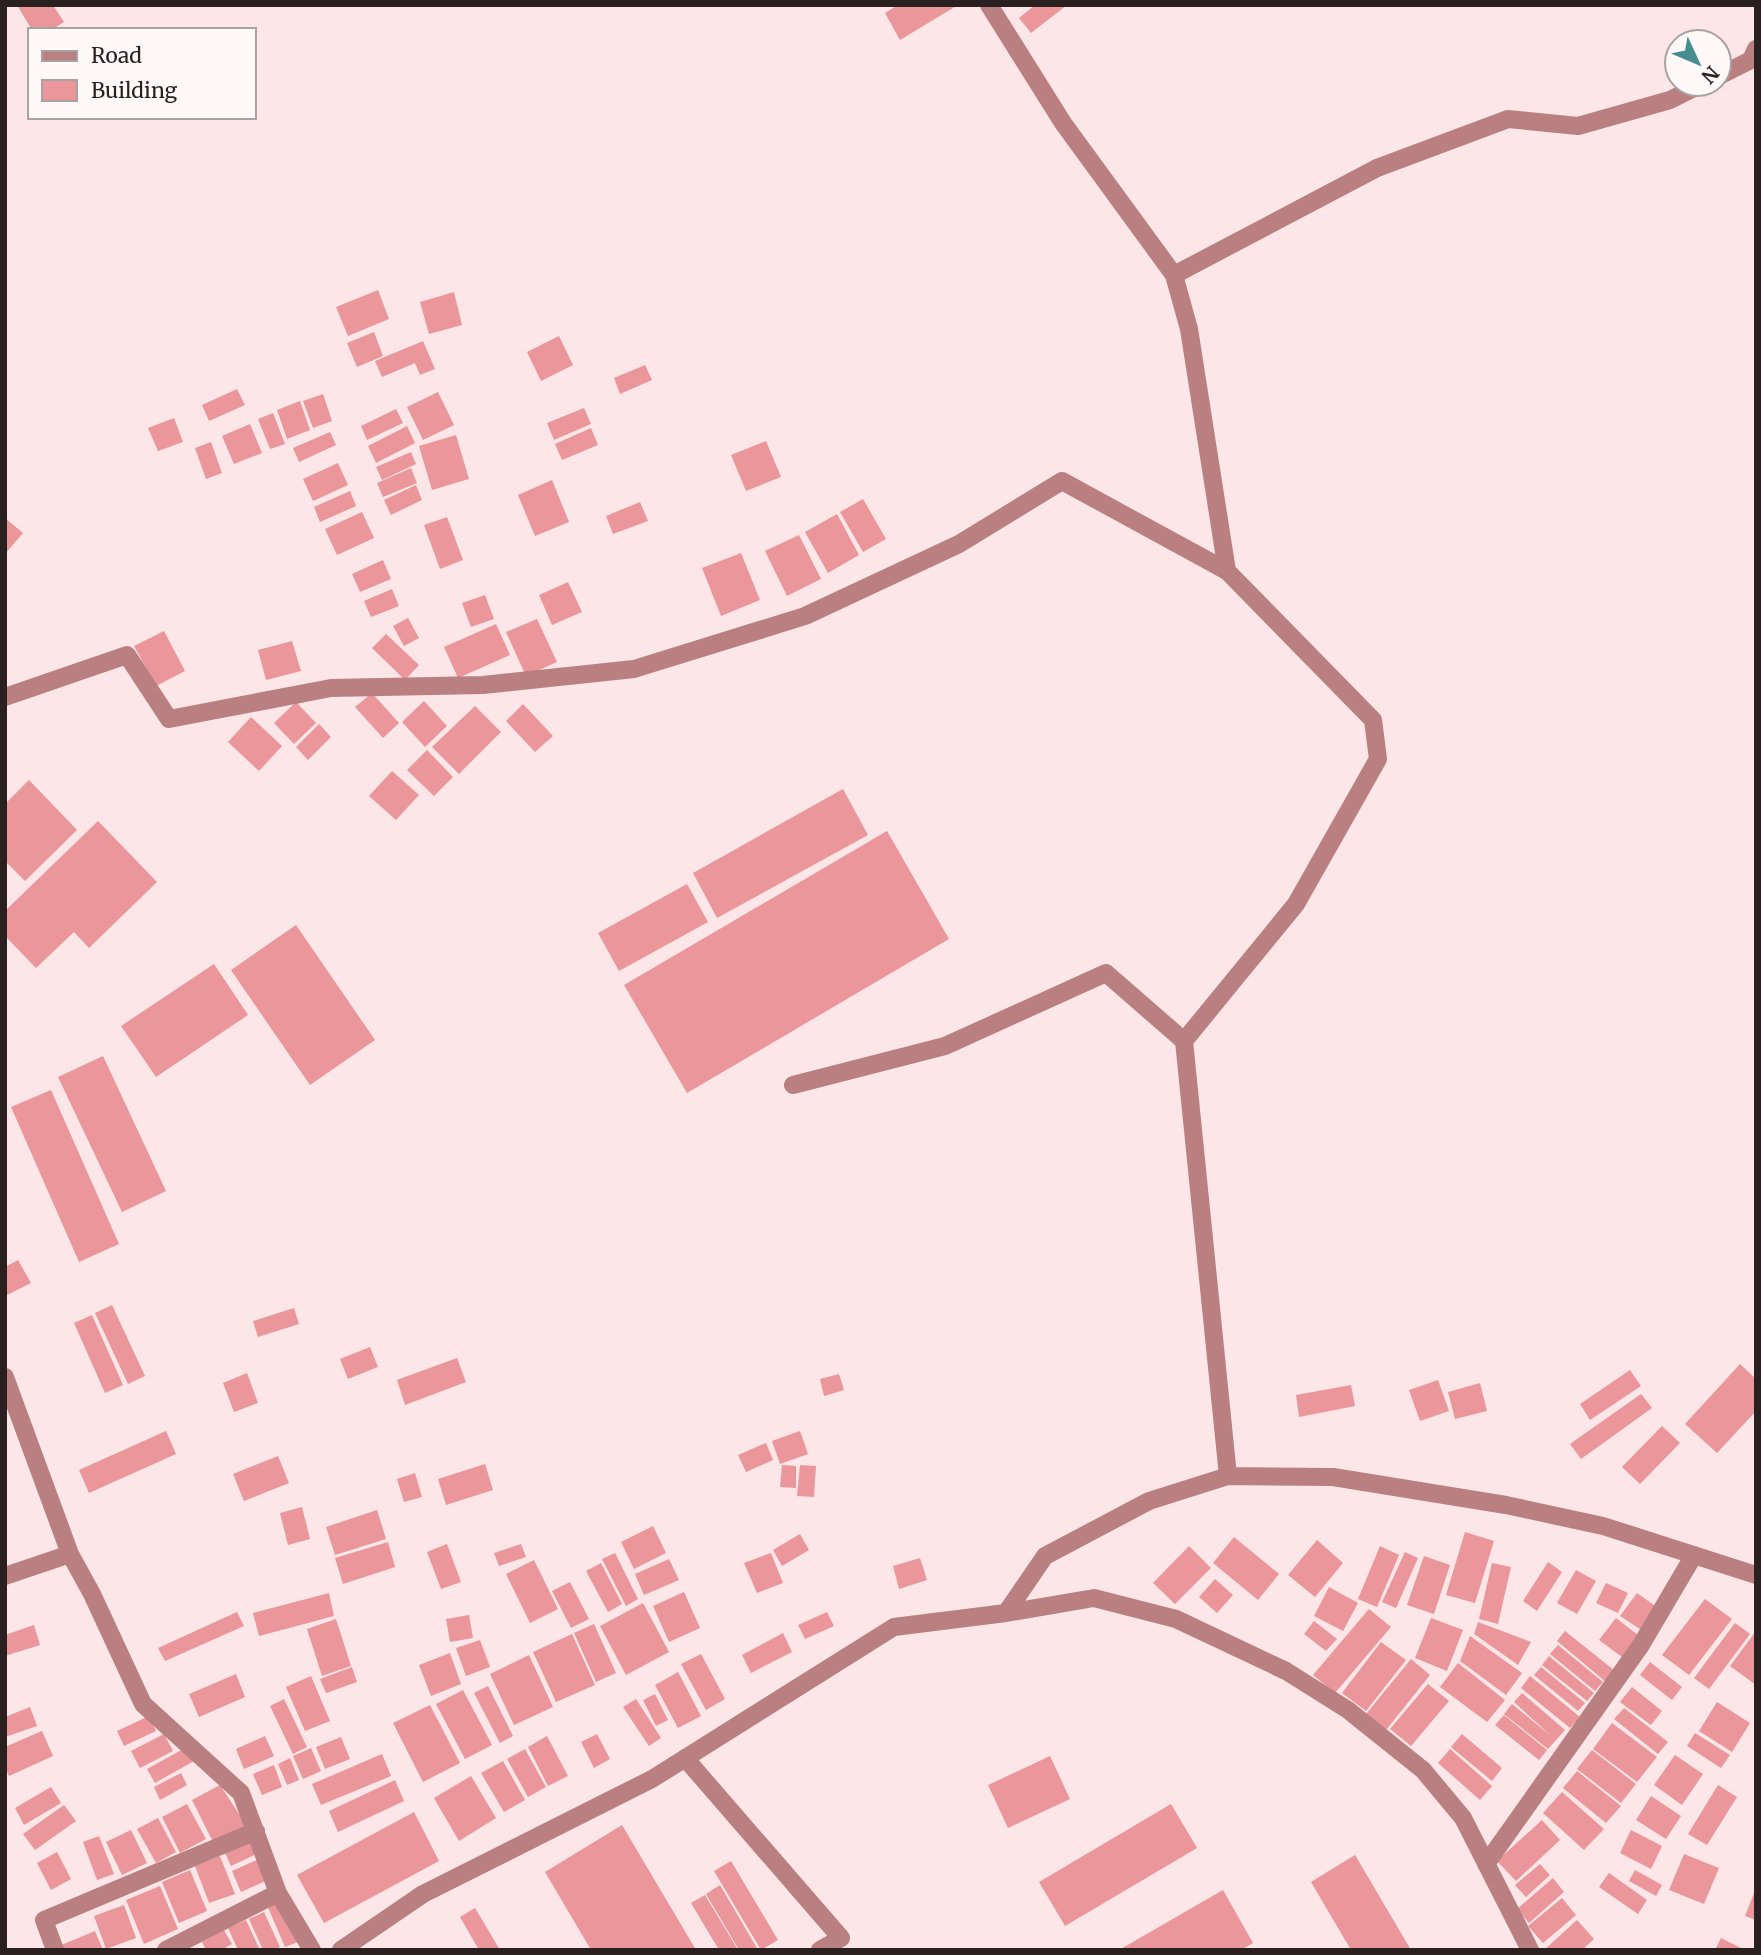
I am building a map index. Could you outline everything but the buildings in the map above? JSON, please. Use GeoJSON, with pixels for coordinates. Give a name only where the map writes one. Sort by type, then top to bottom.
{"type":"FeatureCollection","features":[{"type":"Feature","properties":{"kind":"street"},"geometry":{"type":"LineString","coordinates":[[989,5],[1063,123],[1174,275],[1189,329],[1227,570]]}},
{"type":"Feature","properties":{"kind":"street"},"geometry":{"type":"LineString","coordinates":[[1733,69],[1752,60],[1756,49]]}},
{"type":"Feature","properties":{"kind":"street"},"geometry":{"type":"LineString","coordinates":[[1174,275],[1377,167],[1508,119],[1578,126],[1674,98]]}},
{"type":"Feature","properties":{"kind":"street"},"geometry":{"type":"LineString","coordinates":[[5,697],[127,656],[169,719],[331,688],[483,685],[634,669],[806,616],[959,544],[1062,481],[1227,570],[1373,720],[1378,759],[1296,904],[1184,1041]]}},
{"type":"Feature","properties":{"kind":"street"},"geometry":{"type":"LineString","coordinates":[[793,1085],[945,1046],[1106,973],[1184,1041],[1228,1476]]}},
{"type":"Feature","properties":{"kind":"street"},"geometry":{"type":"LineString","coordinates":[[5,1377],[70,1554],[92,1594],[142,1704],[241,1793],[278,1894],[312,1950]]}},
{"type":"Feature","properties":{"kind":"street"},"geometry":{"type":"LineString","coordinates":[[1006,1613],[1045,1556],[1149,1501],[1228,1476],[1334,1477],[1493,1503],[1603,1526],[1756,1575]]}},
{"type":"Feature","properties":{"kind":"street"},"geometry":{"type":"LineString","coordinates":[[5,1576],[70,1554]]}},
{"type":"Feature","properties":{"kind":"street"},"geometry":{"type":"LineString","coordinates":[[1486,1864],[1641,1646],[1694,1555]]}},
{"type":"Feature","properties":{"kind":"street"},"geometry":{"type":"LineString","coordinates":[[341,1950],[424,1894],[652,1779],[894,1627],[1006,1613],[1094,1598],[1176,1619],[1286,1671],[1348,1710],[1423,1770],[1463,1818],[1530,1950]]}},
{"type":"Feature","properties":{"kind":"street"},"geometry":{"type":"LineString","coordinates":[[685,1758],[844,1944],[820,1950]]}},
{"type":"Feature","properties":{"kind":"street"},"geometry":{"type":"LineString","coordinates":[[55,1950],[44,1920],[256,1830]]}},
{"type":"Feature","properties":{"kind":"street"},"geometry":{"type":"LineString","coordinates":[[166,1950],[278,1894]]}}]}
